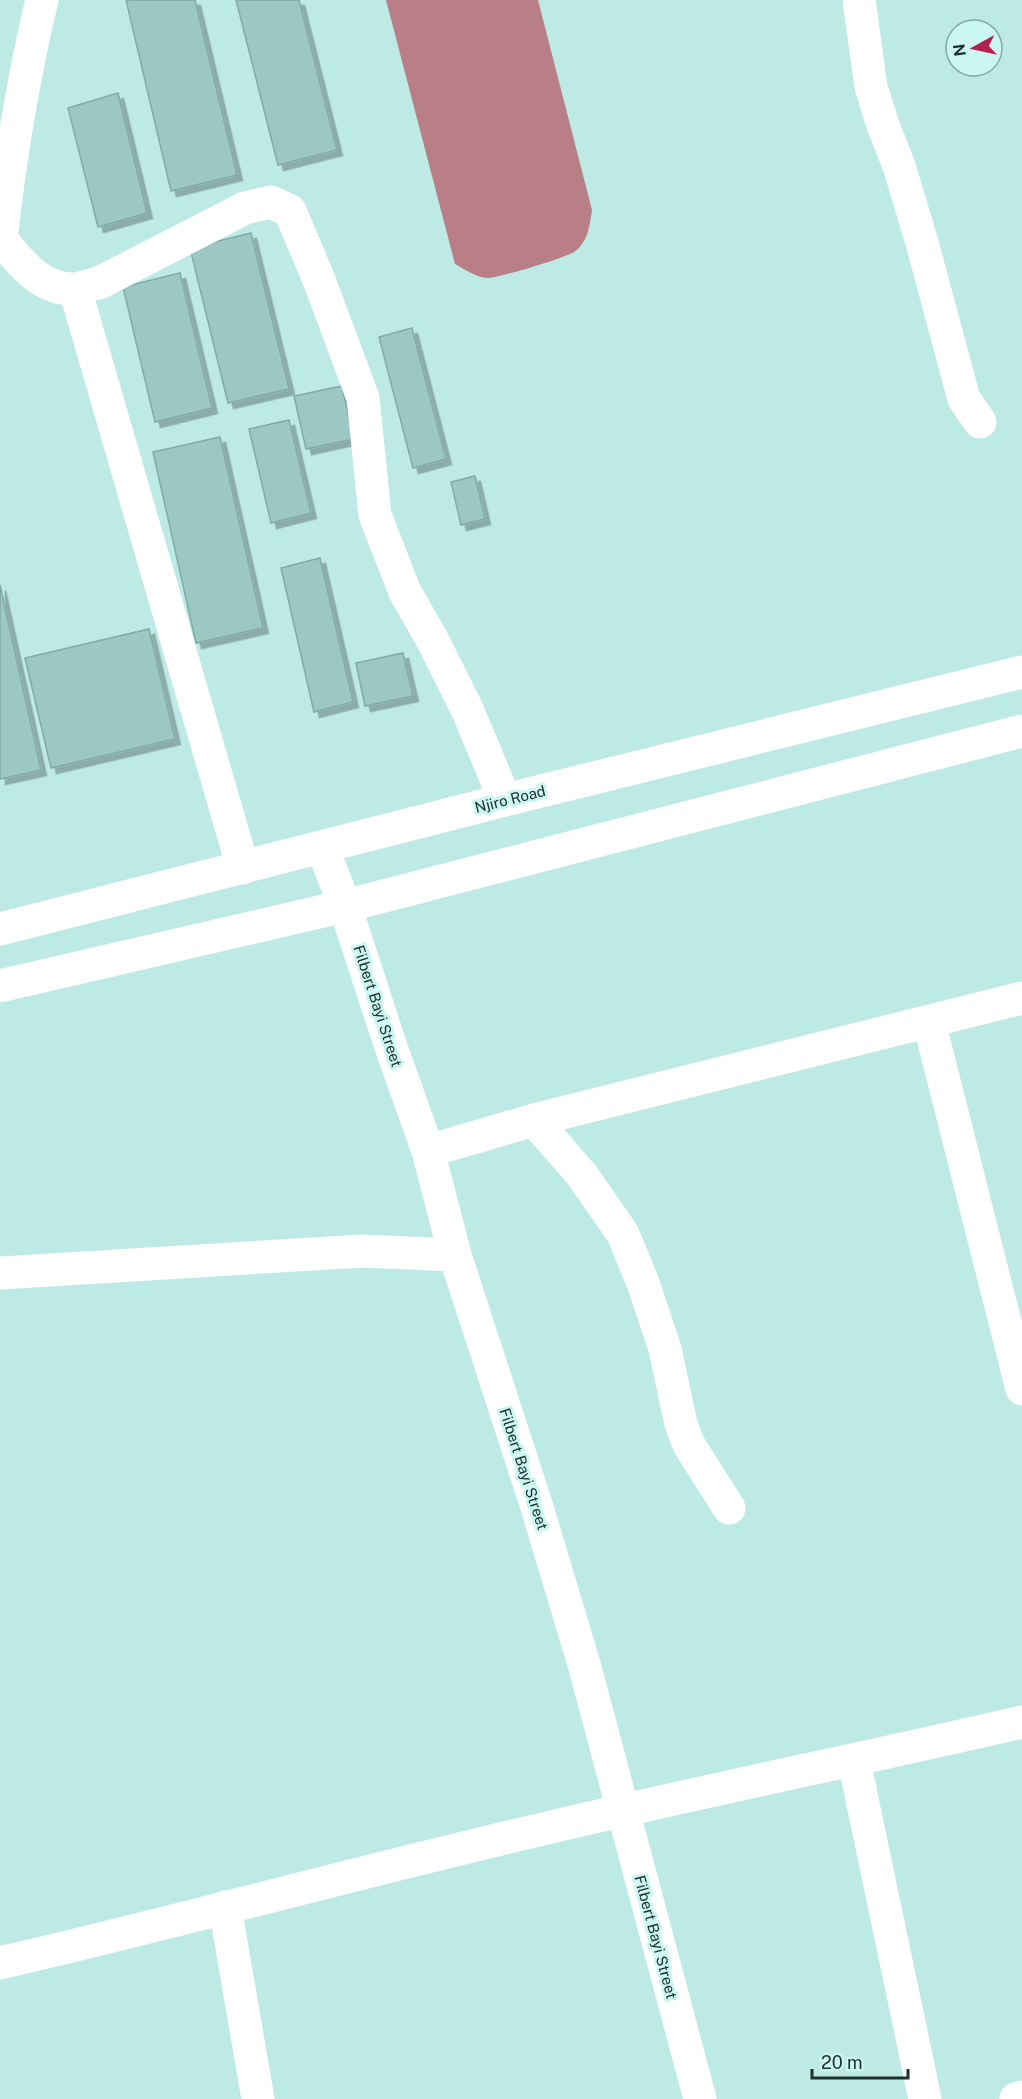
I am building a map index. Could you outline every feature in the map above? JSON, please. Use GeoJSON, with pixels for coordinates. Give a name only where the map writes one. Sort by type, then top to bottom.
{"type":"FeatureCollection","features":[{"type":"Feature","properties":{"kind":"street"},"geometry":{"type":"LineString","coordinates":[[42,0],[22,91],[1,239],[27,270],[50,285],[75,289],[99,283],[245,207],[271,202],[290,211],[319,280],[363,398],[375,515],[405,592],[467,709],[505,800]]}},
{"type":"Feature","properties":{"kind":"street"},"geometry":{"type":"LineString","coordinates":[[859,0],[871,87],[899,166],[921,239],[964,399],[980,422]]}},
{"type":"Feature","properties":{"kind":"street"},"geometry":{"type":"LineString","coordinates":[[75,289],[243,868]]}},
{"type":"Feature","properties":{"kind":"street","name":"Njiro Road"},"geometry":{"type":"LineString","coordinates":[[0,930],[505,800],[1022,672]]}},
{"type":"Feature","properties":{"kind":"street"},"geometry":{"type":"LineString","coordinates":[[0,986],[345,906],[1022,731]]}},
{"type":"Feature","properties":{"kind":"street","name":"Filbert Bayi Street"},"geometry":{"type":"LineString","coordinates":[[322,847],[345,906],[428,1151],[455,1255],[543,1527],[584,1664],[700,2099]]}},
{"type":"Feature","properties":{"kind":"street"},"geometry":{"type":"LineString","coordinates":[[428,1151],[534,1120],[1022,998]]}},
{"type":"Feature","properties":{"kind":"street"},"geometry":{"type":"LineString","coordinates":[[929,1022],[1022,1389]]}},
{"type":"Feature","properties":{"kind":"street"},"geometry":{"type":"LineString","coordinates":[[534,1120],[582,1175],[623,1234],[643,1283],[665,1349],[681,1424],[689,1445],[729,1508]]}},
{"type":"Feature","properties":{"kind":"street"},"geometry":{"type":"LineString","coordinates":[[0,1272],[362,1251],[455,1255]]}},
{"type":"Feature","properties":{"kind":"street"},"geometry":{"type":"LineString","coordinates":[[0,1963],[622,1810],[854,1761],[1022,1722]]}},
{"type":"Feature","properties":{"kind":"street"},"geometry":{"type":"LineString","coordinates":[[854,1761],[925,2099]]}},
{"type":"Feature","properties":{"kind":"street"},"geometry":{"type":"LineString","coordinates":[[225,1907],[258,2099]]}},
{"type":"Feature","properties":{"kind":"street"},"geometry":{"type":"LineString","coordinates":[[1016,2099],[1022,2097]]}},
{"type":"Feature","properties":{"kind":"shaded area"},"geometry":{"type":"Polygon","coordinates":[[[386,0],[538,0],[592,210],[585,238],[574,252],[533,267],[489,278],[476,275],[455,264],[386,0]]]}},
{"type":"Feature","properties":{"kind":"building"},"geometry":{"type":"Polygon","coordinates":[[[126,0],[195,0],[237,175],[171,191],[126,0]]]}},
{"type":"Feature","properties":{"kind":"building"},"geometry":{"type":"Polygon","coordinates":[[[236,0],[299,0],[337,150],[278,165],[236,0]]]}},
{"type":"Feature","properties":{"kind":"building"},"geometry":{"type":"Polygon","coordinates":[[[118,93],[147,213],[98,227],[68,108],[118,93]]]}},
{"type":"Feature","properties":{"kind":"building"},"geometry":{"type":"Polygon","coordinates":[[[251,233],[289,389],[228,403],[190,248],[251,233]]]}},
{"type":"Feature","properties":{"kind":"building"},"geometry":{"type":"Polygon","coordinates":[[[180,273],[212,408],[155,422],[123,287],[180,273]]]}},
{"type":"Feature","properties":{"kind":"building"},"geometry":{"type":"Polygon","coordinates":[[[412,328],[446,459],[413,468],[379,337],[412,328]]]}},
{"type":"Feature","properties":{"kind":"building"},"geometry":{"type":"Polygon","coordinates":[[[342,386],[353,439],[306,449],[294,396],[342,386]]]}},
{"type":"Feature","properties":{"kind":"building"},"geometry":{"type":"Polygon","coordinates":[[[289,420],[311,513],[271,523],[249,429],[289,420]]]}},
{"type":"Feature","properties":{"kind":"building"},"geometry":{"type":"Polygon","coordinates":[[[220,437],[263,628],[196,643],[153,452],[220,437]]]}},
{"type":"Feature","properties":{"kind":"building"},"geometry":{"type":"Polygon","coordinates":[[[475,476],[485,519],[461,525],[451,482],[475,476]]]}},
{"type":"Feature","properties":{"kind":"building"},"geometry":{"type":"Polygon","coordinates":[[[320,558],[353,702],[314,712],[281,568],[320,558]]]}},
{"type":"Feature","properties":{"kind":"building"},"geometry":{"type":"Polygon","coordinates":[[[0,585],[41,770],[0,779],[0,585]]]}},
{"type":"Feature","properties":{"kind":"building"},"geometry":{"type":"Polygon","coordinates":[[[149,629],[175,739],[51,768],[25,658],[149,629]]]}},
{"type":"Feature","properties":{"kind":"building"},"geometry":{"type":"Polygon","coordinates":[[[403,653],[413,696],[365,706],[356,663],[403,653]]]}}]}
